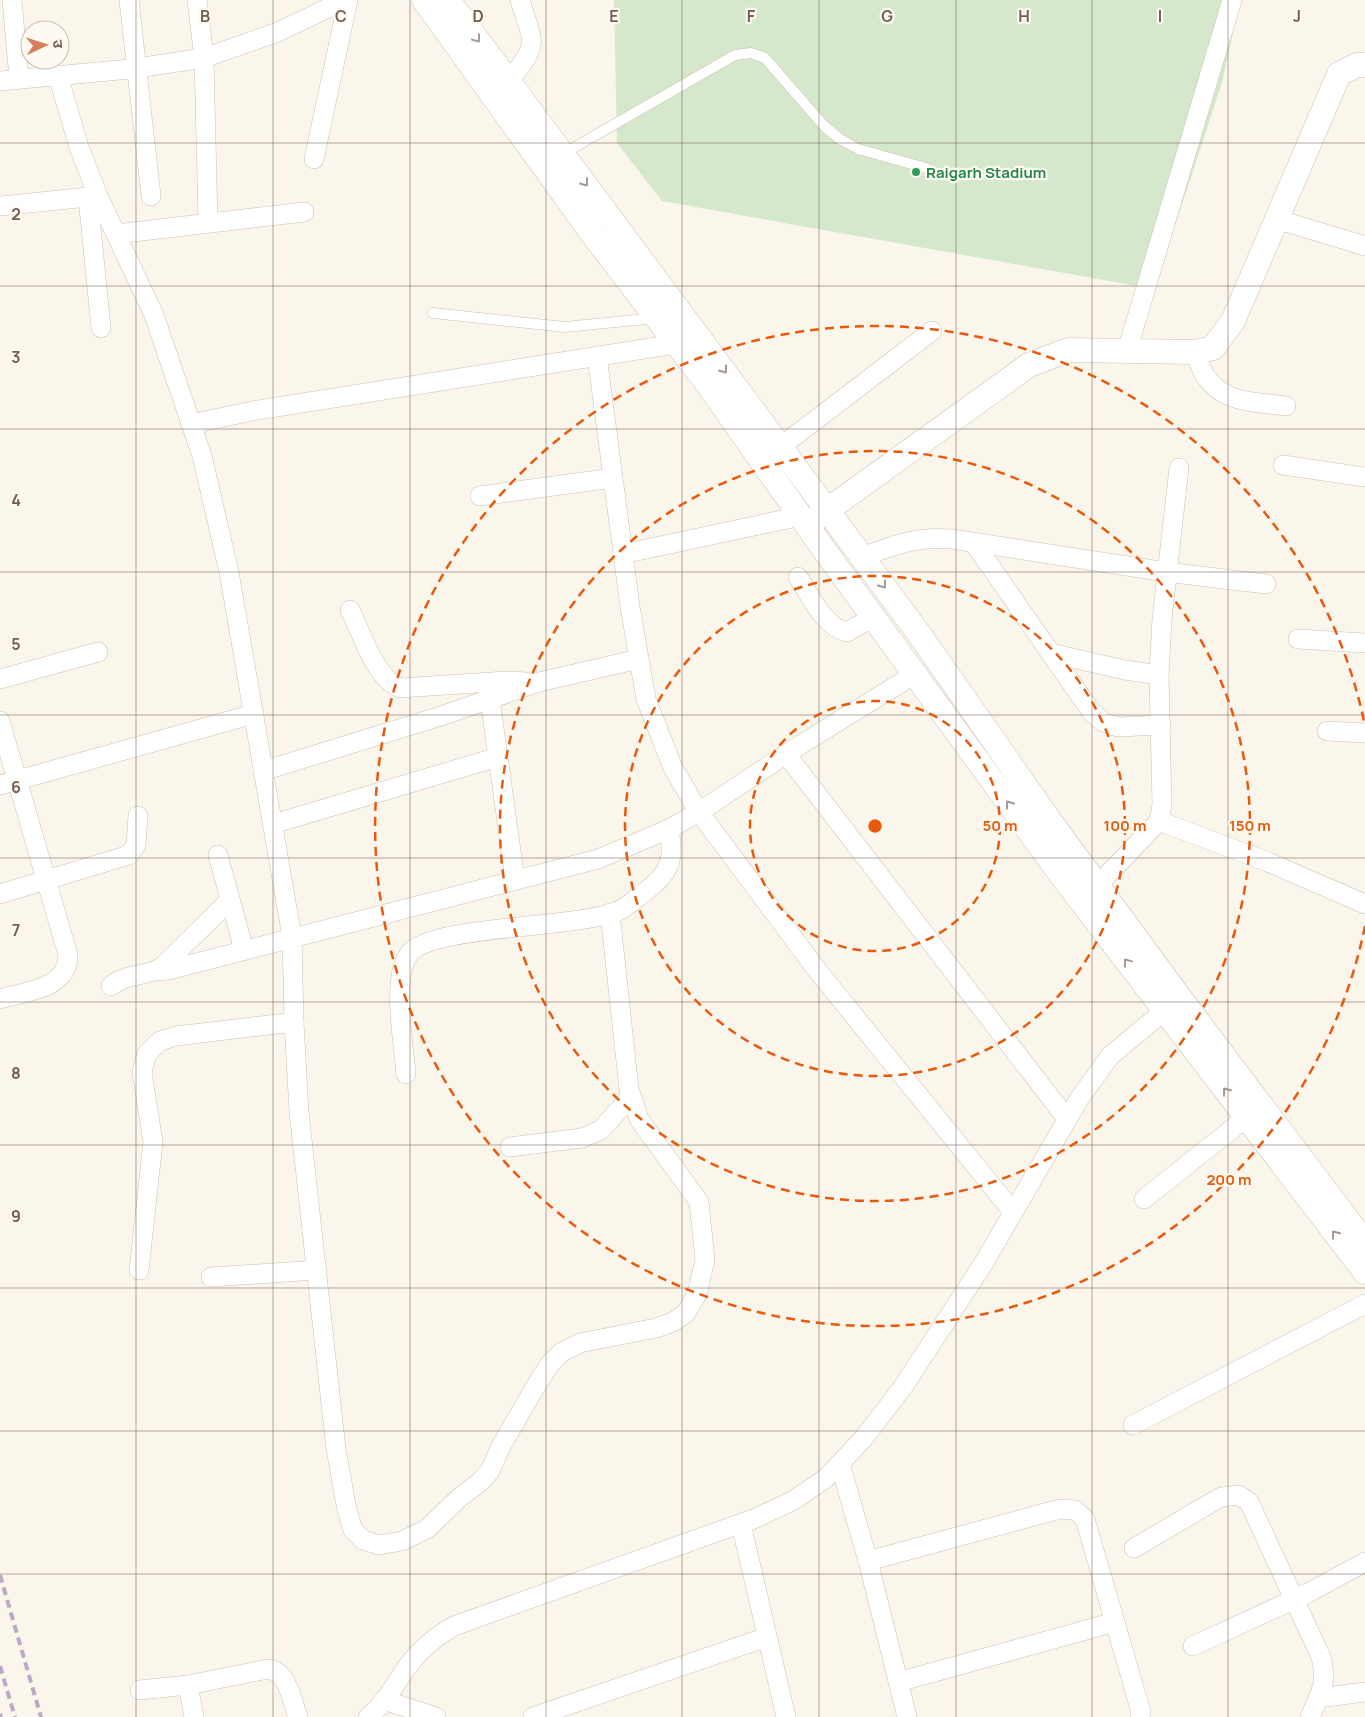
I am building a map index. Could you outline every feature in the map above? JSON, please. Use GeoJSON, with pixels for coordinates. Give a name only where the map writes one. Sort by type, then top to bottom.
{"type":"FeatureCollection","features":[{"type":"Feature","properties":{"kind":"street"},"geometry":{"type":"LineString","coordinates":[[12,0],[19,79]]}},
{"type":"Feature","properties":{"kind":"street"},"geometry":{"type":"LineString","coordinates":[[129,0],[151,196]]}},
{"type":"Feature","properties":{"kind":"street"},"geometry":{"type":"LineString","coordinates":[[197,0],[204,58],[208,222]]}},
{"type":"Feature","properties":{"kind":"street"},"geometry":{"type":"LineString","coordinates":[[0,81],[138,68],[204,58],[278,32],[347,0]]}},
{"type":"Feature","properties":{"kind":"street"},"geometry":{"type":"LineString","coordinates":[[314,159],[347,0]]}},
{"type":"Feature","properties":{"kind":"street"},"geometry":{"type":"LineString","coordinates":[[424,0],[544,168],[677,344],[1064,879],[1172,1004],[1290,1160],[1365,1272]]}},
{"type":"Feature","properties":{"kind":"street"},"geometry":{"type":"LineString","coordinates":[[448,0],[828,510],[1097,886],[1246,1118],[1290,1160],[1365,1243]]}},
{"type":"Feature","properties":{"kind":"street"},"geometry":{"type":"LineString","coordinates":[[508,81],[530,55],[532,45],[520,0]]}},
{"type":"Feature","properties":{"kind":"street"},"geometry":{"type":"LineString","coordinates":[[1127,351],[1232,0]]}},
{"type":"Feature","properties":{"kind":"street"},"geometry":{"type":"LineString","coordinates":[[623,554],[804,520],[828,510],[1029,365],[1068,350],[1195,352],[1213,348],[1233,321],[1339,74],[1357,65],[1365,65]]}},
{"type":"Feature","properties":{"kind":"street"},"geometry":{"type":"LineString","coordinates":[[58,76],[93,196],[101,328]]}},
{"type":"Feature","properties":{"kind":"street"},"geometry":{"type":"LineString","coordinates":[[0,206],[93,196]]}},
{"type":"Feature","properties":{"kind":"street"},"geometry":{"type":"LineString","coordinates":[[93,196],[116,234],[154,315],[202,456],[220,533],[254,714],[292,937],[299,1112],[336,1449],[347,1510],[353,1530],[363,1540],[379,1545],[402,1541],[427,1529],[464,1494],[480,1482],[490,1470],[500,1448],[550,1364],[562,1352],[580,1343],[656,1328],[673,1322],[686,1313],[697,1294],[705,1260],[699,1202],[639,1119],[631,1096],[610,913]]}},
{"type":"Feature","properties":{"kind":"street"},"geometry":{"type":"LineString","coordinates":[[116,234],[304,212]]}},
{"type":"Feature","properties":{"kind":"street"},"geometry":{"type":"LineString","coordinates":[[1276,219],[1365,246]]}},
{"type":"Feature","properties":{"kind":"street"},"geometry":{"type":"LineString","coordinates":[[762,461],[932,331]]}},
{"type":"Feature","properties":{"kind":"street"},"geometry":{"type":"LineString","coordinates":[[191,424],[252,411],[701,339]]}},
{"type":"Feature","properties":{"kind":"street"},"geometry":{"type":"LineString","coordinates":[[1195,352],[1206,377],[1218,390],[1232,399],[1286,406]]}},
{"type":"Feature","properties":{"kind":"street"},"geometry":{"type":"LineString","coordinates":[[597,356],[623,554],[646,700],[674,768],[699,812],[818,970],[1013,1212]]}},
{"type":"Feature","properties":{"kind":"street"},"geometry":{"type":"LineString","coordinates":[[1283,464],[1365,477]]}},
{"type":"Feature","properties":{"kind":"street"},"geometry":{"type":"LineString","coordinates":[[1097,886],[1158,821],[1163,793],[1159,675],[1166,572],[1179,468]]}},
{"type":"Feature","properties":{"kind":"street"},"geometry":{"type":"LineString","coordinates":[[480,496],[613,478]]}},
{"type":"Feature","properties":{"kind":"street"},"geometry":{"type":"LineString","coordinates":[[862,557],[904,542],[927,537],[1166,572],[1266,584]]}},
{"type":"Feature","properties":{"kind":"street"},"geometry":{"type":"LineString","coordinates":[[974,543],[1091,711],[1103,722],[1118,727],[1161,725]]}},
{"type":"Feature","properties":{"kind":"street"},"geometry":{"type":"LineString","coordinates":[[798,577],[827,621],[837,630],[847,632],[873,617]]}},
{"type":"Feature","properties":{"kind":"street"},"geometry":{"type":"LineString","coordinates":[[350,610],[381,674],[390,684],[400,688],[507,681],[540,682]]}},
{"type":"Feature","properties":{"kind":"street"},"geometry":{"type":"LineString","coordinates":[[1298,639],[1365,643]]}},
{"type":"Feature","properties":{"kind":"street"},"geometry":{"type":"LineString","coordinates":[[0,679],[98,652]]}},
{"type":"Feature","properties":{"kind":"street"},"geometry":{"type":"LineString","coordinates":[[1050,653],[1125,670],[1159,675]]}},
{"type":"Feature","properties":{"kind":"street"},"geometry":{"type":"LineString","coordinates":[[263,771],[540,682],[639,659]]}},
{"type":"Feature","properties":{"kind":"street"},"geometry":{"type":"LineString","coordinates":[[111,986],[118,980],[154,971],[169,970],[598,859],[669,830],[786,754],[915,674]]}},
{"type":"Feature","properties":{"kind":"street"},"geometry":{"type":"LineString","coordinates":[[490,699],[515,880]]}},
{"type":"Feature","properties":{"kind":"street"},"geometry":{"type":"LineString","coordinates":[[8,782],[254,714]]}},
{"type":"Feature","properties":{"kind":"street"},"geometry":{"type":"LineString","coordinates":[[0,721],[8,782],[66,945],[68,966],[65,973],[57,981],[0,999]]}},
{"type":"Feature","properties":{"kind":"street"},"geometry":{"type":"LineString","coordinates":[[1326,731],[1365,733]]}},
{"type":"Feature","properties":{"kind":"street"},"geometry":{"type":"LineString","coordinates":[[786,754],[1067,1119]]}},
{"type":"Feature","properties":{"kind":"street"},"geometry":{"type":"LineString","coordinates":[[273,824],[498,757]]}},
{"type":"Feature","properties":{"kind":"street"},"geometry":{"type":"LineString","coordinates":[[0,894],[45,882],[129,855],[136,845],[138,816]]}},
{"type":"Feature","properties":{"kind":"street"},"geometry":{"type":"LineString","coordinates":[[1158,821],[1268,862],[1365,904]]}},
{"type":"Feature","properties":{"kind":"street"},"geometry":{"type":"LineString","coordinates":[[406,1074],[400,988],[402,972],[408,954],[418,945],[443,936],[566,923],[620,910],[658,882],[668,870],[673,848],[669,830]]}},
{"type":"Feature","properties":{"kind":"street"},"geometry":{"type":"LineString","coordinates":[[218,855],[244,950]]}},
{"type":"Feature","properties":{"kind":"street"},"geometry":{"type":"LineString","coordinates":[[154,971],[230,900]]}},
{"type":"Feature","properties":{"kind":"street"},"geometry":{"type":"LineString","coordinates":[[371,1716],[430,1641],[454,1626],[741,1524],[794,1500],[826,1478],[863,1439],[903,1387],[985,1261],[1067,1119],[1110,1056],[1172,1004]]}},
{"type":"Feature","properties":{"kind":"street"},"geometry":{"type":"LineString","coordinates":[[139,1270],[153,1142],[142,1072],[147,1054],[160,1041],[176,1036],[294,1022]]}},
{"type":"Feature","properties":{"kind":"street"},"geometry":{"type":"LineString","coordinates":[[510,1147],[582,1138],[601,1130],[631,1096]]}},
{"type":"Feature","properties":{"kind":"street"},"geometry":{"type":"LineString","coordinates":[[1144,1199],[1246,1118]]}},
{"type":"Feature","properties":{"kind":"street"},"geometry":{"type":"LineString","coordinates":[[211,1277],[317,1270]]}},
{"type":"Feature","properties":{"kind":"street"},"geometry":{"type":"LineString","coordinates":[[1133,1425],[1365,1304]]}},
{"type":"Feature","properties":{"kind":"street"},"geometry":{"type":"LineString","coordinates":[[840,1464],[868,1561],[906,1717]]}},
{"type":"Feature","properties":{"kind":"street"},"geometry":{"type":"LineString","coordinates":[[1134,1548],[1221,1497],[1239,1495],[1249,1502],[1321,1657],[1325,1671],[1324,1686],[1310,1717]]}},
{"type":"Feature","properties":{"kind":"street"},"geometry":{"type":"LineString","coordinates":[[868,1561],[1060,1509],[1075,1510],[1085,1518],[1141,1712],[1140,1717]]}},
{"type":"Feature","properties":{"kind":"street"},"geometry":{"type":"LineString","coordinates":[[741,1524],[786,1717]]}},
{"type":"Feature","properties":{"kind":"street"},"geometry":{"type":"LineString","coordinates":[[1193,1646],[1294,1599],[1365,1562]]}},
{"type":"Feature","properties":{"kind":"street"},"geometry":{"type":"LineString","coordinates":[[898,1682],[1115,1622]]}},
{"type":"Feature","properties":{"kind":"street"},"geometry":{"type":"LineString","coordinates":[[533,1717],[768,1637]]}},
{"type":"Feature","properties":{"kind":"street"},"geometry":{"type":"LineString","coordinates":[[140,1690],[188,1685],[268,1669],[276,1670],[283,1676],[298,1717]]}},
{"type":"Feature","properties":{"kind":"street"},"geometry":{"type":"LineString","coordinates":[[188,1685],[194,1717]]}},
{"type":"Feature","properties":{"kind":"street"},"geometry":{"type":"LineString","coordinates":[[1319,1698],[1365,1692]]}},
{"type":"Feature","properties":{"kind":"street"},"geometry":{"type":"LineString","coordinates":[[384,1700],[436,1717]]}},
{"type":"Feature","properties":{"kind":"lane"},"geometry":{"type":"LineString","coordinates":[[544,168],[563,153],[657,102],[735,55],[751,53],[765,58],[824,126],[840,139],[858,149],[926,168]]}},
{"type":"Feature","properties":{"kind":"lane"},"geometry":{"type":"LineString","coordinates":[[433,313],[565,327],[657,317],[680,311]]}},
{"type":"Feature","properties":{"kind":"green space","name":"Raigarh Stadium"},"geometry":{"type":"Polygon","coordinates":[[[614,0],[1240,0],[1222,83],[1154,289],[662,201],[617,143],[614,0]]]}},
{"type":"Feature","properties":{"kind":"railway"},"geometry":{"type":"LineString","coordinates":[[0,1575],[41,1717]]}},
{"type":"Feature","properties":{"kind":"railway"},"geometry":{"type":"LineString","coordinates":[[0,1666],[15,1717]]}},
{"type":"Feature","properties":{"kind":"place","name":"Raigarh Stadium"},"geometry":{"type":"Point","coordinates":[916,172]}}]}
